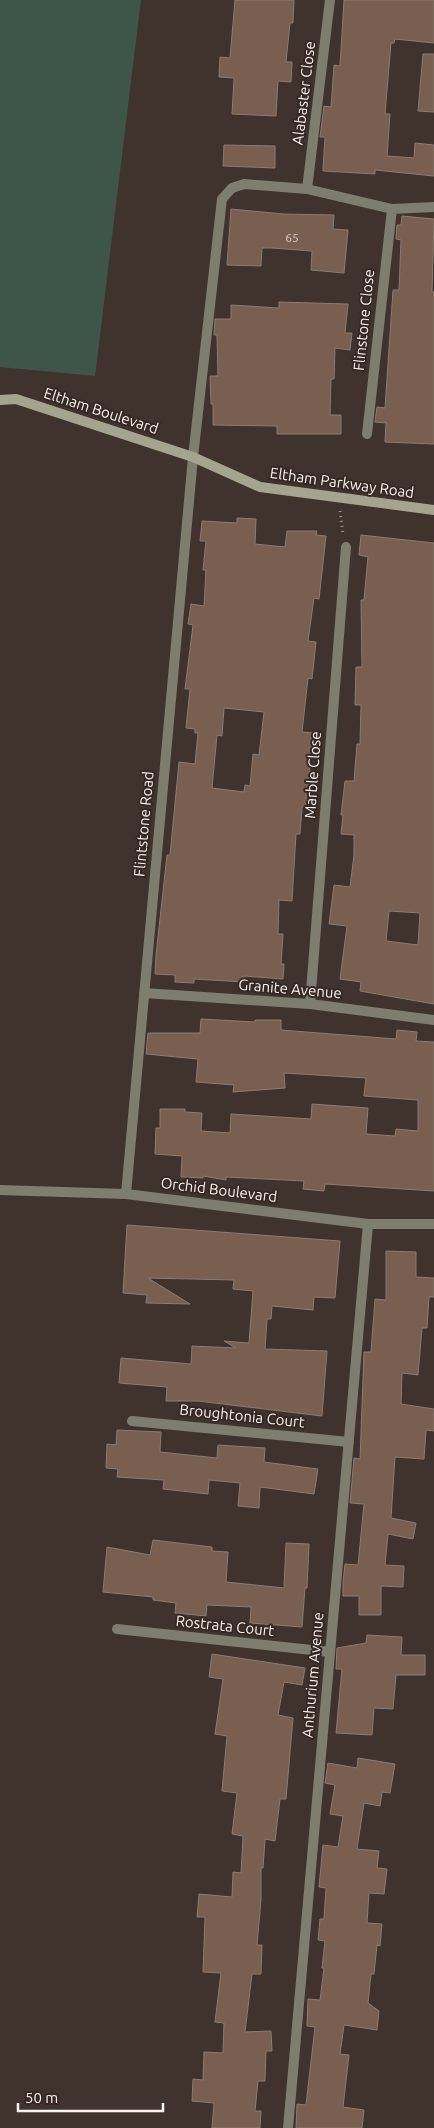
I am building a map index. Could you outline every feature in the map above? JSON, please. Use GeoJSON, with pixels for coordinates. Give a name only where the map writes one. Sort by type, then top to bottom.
{"type":"FeatureCollection","features":[{"type":"Feature","properties":{"kind":"street","name":"Alabaster Close"},"geometry":{"type":"LineString","coordinates":[[307,189],[330,0]]}},
{"type":"Feature","properties":{"kind":"street","name":"Flintstone Road"},"geometry":{"type":"LineString","coordinates":[[126,1194],[192,457],[222,199],[232,188],[244,184],[307,189]]}},
{"type":"Feature","properties":{"kind":"street"},"geometry":{"type":"LineString","coordinates":[[307,189],[392,209],[434,207]]}},
{"type":"Feature","properties":{"kind":"street","name":"Flinstone Close"},"geometry":{"type":"LineString","coordinates":[[366,434],[392,209]]}},
{"type":"Feature","properties":{"kind":"street","name":"Eltham Boulevard"},"geometry":{"type":"LineString","coordinates":[[0,400],[16,399],[192,457]]}},
{"type":"Feature","properties":{"kind":"street","name":"Eltham Parkway Road"},"geometry":{"type":"LineString","coordinates":[[192,457],[260,487],[434,510]]}},
{"type":"Feature","properties":{"kind":"street","name":"Marble Close"},"geometry":{"type":"LineString","coordinates":[[310,1004],[346,547]]}},
{"type":"Feature","properties":{"kind":"street","name":"Granite Avenue"},"geometry":{"type":"LineString","coordinates":[[144,993],[310,1004],[434,1020]]}},
{"type":"Feature","properties":{"kind":"street","name":"Orchid Boulevard"},"geometry":{"type":"LineString","coordinates":[[0,1190],[126,1194],[368,1224],[434,1224]]}},
{"type":"Feature","properties":{"kind":"street","name":"Anthurium Avenue"},"geometry":{"type":"LineString","coordinates":[[288,2128],[368,1224]]}},
{"type":"Feature","properties":{"kind":"street","name":"Broughtonia Court"},"geometry":{"type":"LineString","coordinates":[[132,1420],[349,1442]]}},
{"type":"Feature","properties":{"kind":"street","name":"Rostrata Court"},"geometry":{"type":"LineString","coordinates":[[116,1629],[330,1652]]}},
{"type":"Feature","properties":{"kind":"path"},"geometry":{"type":"LineString","coordinates":[[338,498],[346,547]]}},
{"type":"Feature","properties":{"kind":"green space"},"geometry":{"type":"Polygon","coordinates":[[[0,0],[141,0],[95,376],[0,367],[0,0]]]}},
{"type":"Feature","properties":{"kind":"building"},"geometry":{"type":"Polygon","coordinates":[[[235,0],[294,0],[293,23],[290,23],[286,62],[292,62],[291,82],[278,81],[276,116],[232,114],[234,78],[219,77],[220,57],[230,58],[235,0]]]}},
{"type":"Feature","properties":{"kind":"building"},"geometry":{"type":"Polygon","coordinates":[[[344,0],[434,0],[434,43],[395,39],[394,43],[391,43],[385,114],[390,114],[387,156],[414,158],[415,143],[434,145],[434,176],[375,170],[375,174],[323,171],[325,137],[320,137],[324,106],[331,107],[334,65],[340,66],[344,0]]]}},
{"type":"Feature","properties":{"kind":"building"},"geometry":{"type":"Polygon","coordinates":[[[423,54],[434,54],[434,112],[418,111],[423,54]]]}},
{"type":"Feature","properties":{"kind":"building"},"geometry":{"type":"Polygon","coordinates":[[[224,145],[275,146],[275,168],[223,166],[224,145]]]}},
{"type":"Feature","properties":{"kind":"building"},"geometry":{"type":"Polygon","coordinates":[[[231,209],[283,214],[334,215],[333,229],[348,230],[344,273],[311,270],[312,251],[272,248],[262,248],[261,266],[227,265],[231,209]]]}},
{"type":"Feature","properties":{"kind":"building"},"geometry":{"type":"Polygon","coordinates":[[[402,216],[434,219],[432,292],[434,292],[434,444],[385,442],[386,423],[375,422],[377,407],[385,408],[393,290],[399,290],[401,240],[396,239],[397,225],[401,225],[402,216]]]}},
{"type":"Feature","properties":{"kind":"building"},"geometry":{"type":"Polygon","coordinates":[[[279,302],[348,304],[345,333],[352,333],[350,350],[335,348],[334,379],[331,379],[330,415],[341,415],[341,434],[277,434],[277,426],[213,425],[210,376],[218,376],[217,335],[214,335],[215,319],[231,319],[231,305],[279,308],[279,302]]]}},
{"type":"Feature","properties":{"kind":"building"},"geometry":{"type":"Polygon","coordinates":[[[237,518],[256,519],[255,544],[285,547],[287,531],[317,531],[316,535],[326,536],[319,599],[314,598],[308,641],[316,642],[312,679],[308,678],[302,732],[313,733],[306,807],[302,807],[300,834],[296,834],[292,901],[279,900],[278,934],[283,934],[281,964],[284,964],[283,979],[244,976],[244,982],[194,979],[194,983],[175,982],[175,975],[155,974],[167,855],[170,855],[179,762],[195,764],[198,733],[195,733],[195,729],[186,728],[190,689],[185,689],[193,625],[188,624],[191,604],[204,606],[206,570],[203,570],[206,541],[200,541],[202,521],[237,523],[237,518]],[[224,708],[222,736],[217,735],[212,788],[244,792],[245,785],[250,786],[253,754],[259,755],[264,712],[224,708]]]}},
{"type":"Feature","properties":{"kind":"building"},"geometry":{"type":"Polygon","coordinates":[[[361,535],[434,543],[434,1004],[360,991],[361,982],[340,979],[347,926],[329,924],[334,885],[350,887],[354,855],[354,835],[341,834],[343,815],[341,815],[345,781],[354,781],[357,744],[360,744],[361,705],[355,705],[356,667],[362,667],[361,600],[364,600],[368,557],[359,555],[361,535]],[[389,911],[386,941],[418,945],[420,913],[389,911]]]}},
{"type":"Feature","properties":{"kind":"building"},"geometry":{"type":"Polygon","coordinates":[[[201,1019],[255,1022],[255,1020],[281,1020],[281,1030],[396,1039],[397,1030],[417,1032],[416,1041],[434,1042],[434,1191],[325,1184],[324,1191],[303,1189],[304,1181],[226,1177],[226,1180],[203,1176],[203,1178],[181,1177],[182,1156],[155,1154],[156,1128],[160,1128],[160,1109],[185,1109],[185,1112],[202,1113],[201,1131],[230,1133],[231,1114],[311,1119],[312,1104],[368,1108],[366,1134],[395,1136],[396,1129],[418,1131],[418,1100],[364,1096],[366,1078],[284,1073],[285,1088],[233,1092],[234,1085],[196,1082],[198,1059],[146,1054],[148,1033],[200,1033],[201,1019]]]}},
{"type":"Feature","properties":{"kind":"building"},"geometry":{"type":"Polygon","coordinates":[[[127,1225],[340,1241],[335,1298],[314,1297],[313,1310],[272,1306],[271,1319],[267,1319],[265,1349],[327,1351],[322,1416],[198,1401],[166,1401],[167,1387],[119,1383],[121,1358],[191,1364],[192,1346],[236,1348],[224,1341],[249,1343],[253,1291],[233,1289],[234,1280],[148,1278],[190,1304],[146,1303],[147,1295],[123,1293],[127,1225]]]}},
{"type":"Feature","properties":{"kind":"building"},"geometry":{"type":"Polygon","coordinates":[[[386,1251],[416,1252],[416,1277],[434,1278],[434,1297],[429,1297],[427,1328],[422,1328],[418,1375],[402,1373],[401,1404],[434,1409],[434,1431],[426,1430],[424,1459],[395,1457],[391,1518],[416,1523],[413,1539],[388,1534],[385,1565],[404,1566],[403,1587],[381,1586],[381,1615],[359,1615],[359,1596],[343,1596],[343,1583],[345,1564],[358,1565],[364,1504],[350,1503],[354,1458],[360,1459],[364,1352],[371,1352],[375,1299],[386,1300],[386,1251]]]}},
{"type":"Feature","properties":{"kind":"building"},"geometry":{"type":"Polygon","coordinates":[[[117,1430],[161,1432],[160,1452],[217,1458],[218,1445],[265,1448],[264,1462],[318,1469],[314,1494],[260,1487],[259,1508],[238,1506],[240,1483],[209,1480],[208,1494],[163,1489],[164,1480],[117,1477],[118,1469],[106,1468],[107,1444],[116,1445],[117,1430]]]}},
{"type":"Feature","properties":{"kind":"building"},"geometry":{"type":"Polygon","coordinates":[[[153,1540],[212,1547],[212,1551],[228,1552],[226,1582],[284,1588],[286,1543],[309,1544],[307,1588],[305,1588],[302,1627],[250,1623],[251,1607],[207,1605],[206,1616],[175,1613],[176,1603],[153,1600],[153,1597],[103,1592],[107,1547],[150,1555],[153,1540]]]}},
{"type":"Feature","properties":{"kind":"building"},"geometry":{"type":"Polygon","coordinates":[[[367,1635],[402,1637],[401,1655],[425,1655],[425,1675],[396,1675],[393,1709],[374,1708],[372,1735],[336,1733],[342,1669],[336,1669],[337,1648],[366,1643],[367,1635]]]}},
{"type":"Feature","properties":{"kind":"building"},"geometry":{"type":"Polygon","coordinates":[[[212,1654],[305,1668],[302,1685],[284,1682],[278,1715],[293,1718],[286,1799],[280,1799],[275,1841],[265,1839],[263,1868],[261,1868],[261,1900],[257,1945],[262,1945],[261,1974],[252,1974],[245,2032],[271,2031],[272,2051],[266,2051],[265,2081],[258,2081],[255,2111],[261,2111],[260,2128],[212,2128],[214,2103],[192,2101],[193,2079],[203,2080],[204,2052],[223,2053],[224,2023],[215,2022],[221,1973],[203,1972],[205,1917],[197,1917],[199,1894],[232,1897],[233,1872],[241,1873],[243,1836],[232,1834],[237,1793],[222,1791],[227,1736],[215,1734],[223,1679],[209,1677],[212,1654]]]}},
{"type":"Feature","properties":{"kind":"building"},"geometry":{"type":"Polygon","coordinates":[[[358,1758],[395,1764],[390,1793],[382,1792],[380,1806],[364,1803],[357,1849],[379,1851],[377,1868],[387,1869],[384,1894],[369,1893],[367,1923],[382,1924],[380,1946],[377,1945],[374,1974],[371,1974],[368,2003],[379,2011],[377,2030],[344,2025],[340,2054],[349,2055],[343,2107],[364,2110],[362,2128],[296,2128],[297,2104],[306,2105],[315,2027],[307,2026],[308,1999],[320,2000],[324,1968],[322,1968],[325,1941],[318,1940],[320,1919],[324,1919],[326,1888],[319,1887],[323,1845],[338,1847],[343,1816],[330,1814],[335,1785],[325,1783],[328,1763],[357,1768],[358,1758]]]}}]}
